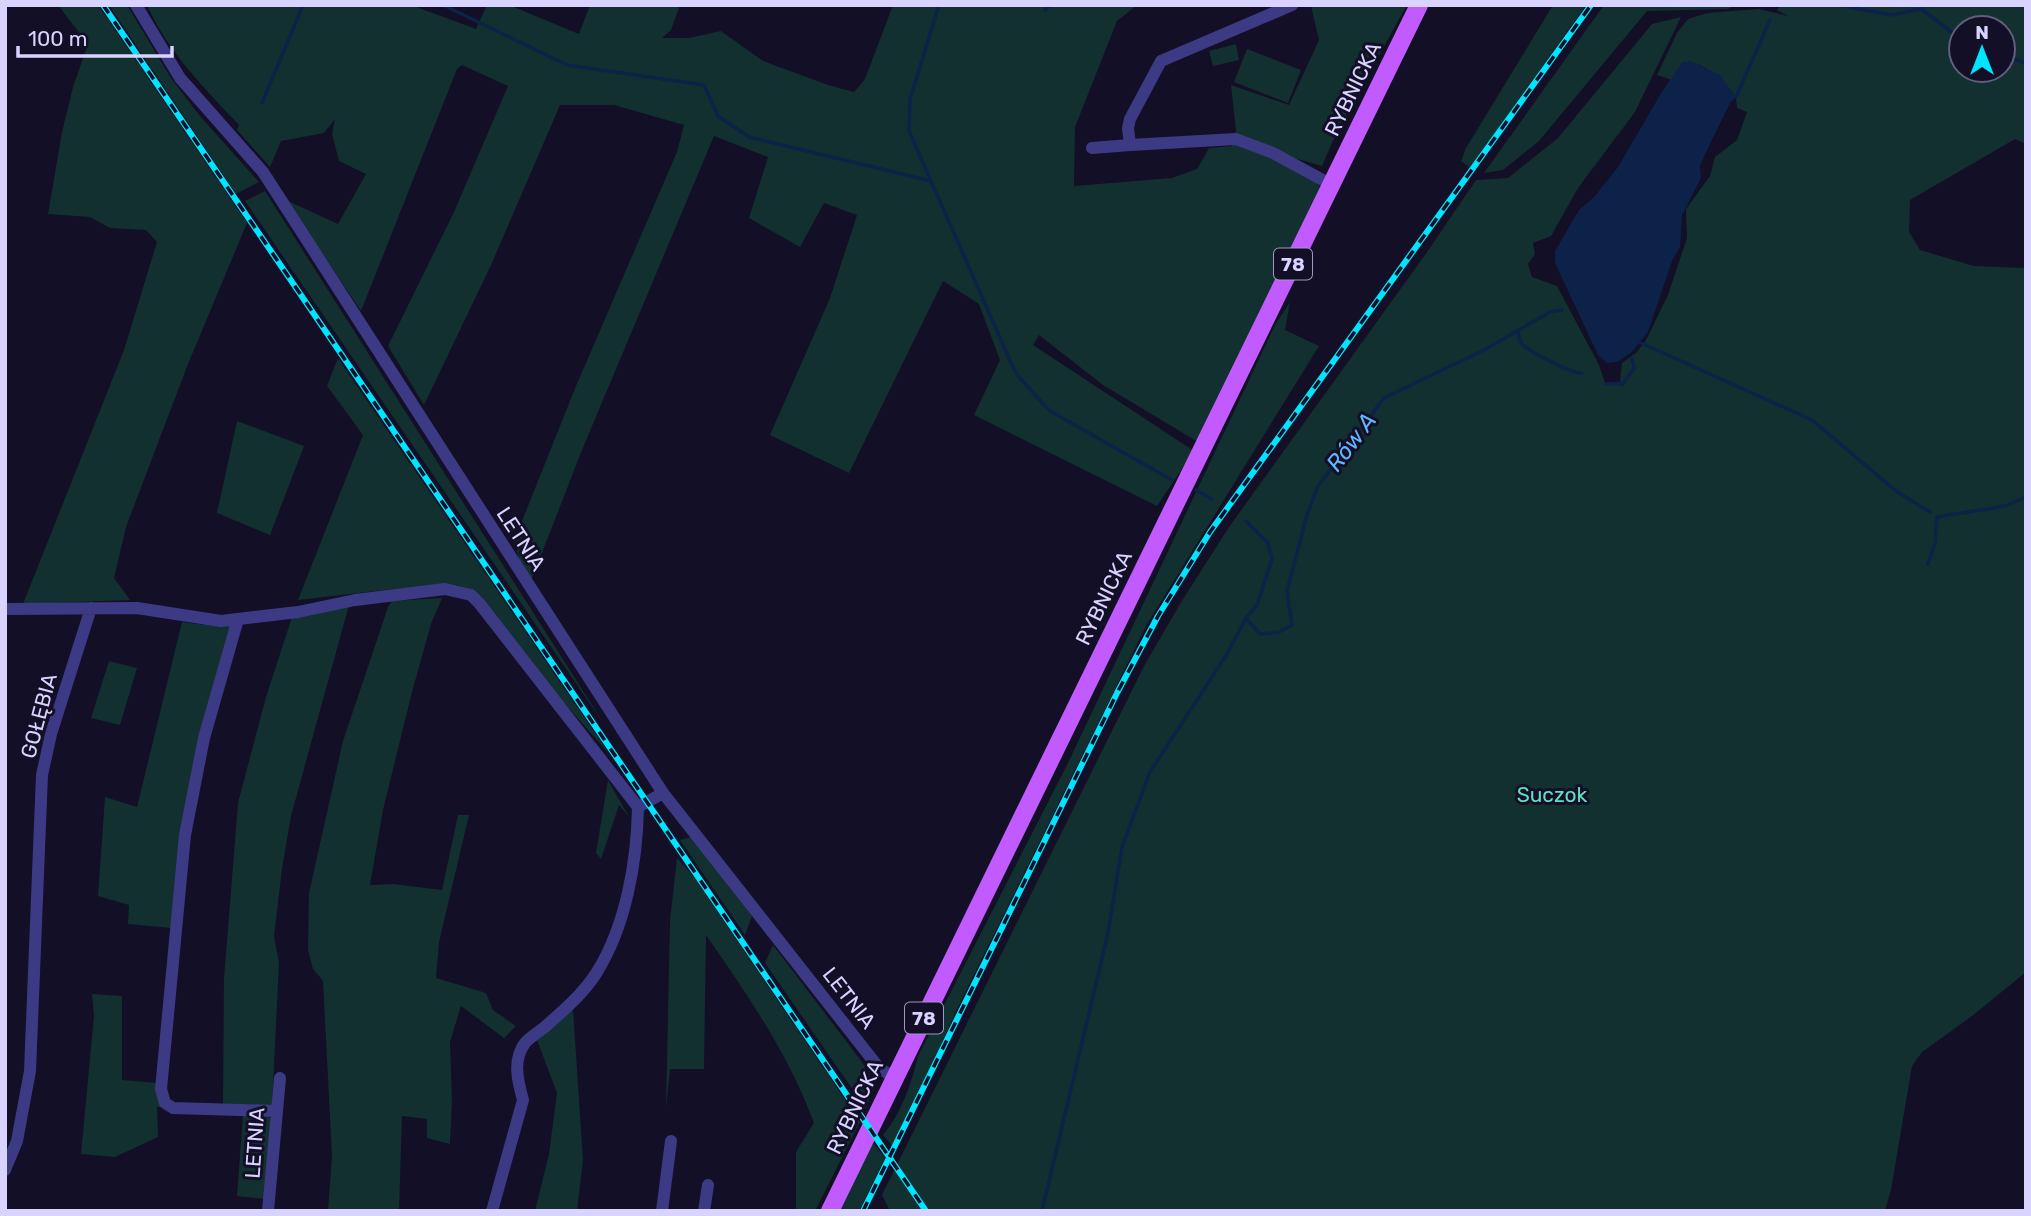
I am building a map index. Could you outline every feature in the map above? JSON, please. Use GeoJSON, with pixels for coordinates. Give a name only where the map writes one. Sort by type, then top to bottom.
{"type":"FeatureCollection","features":[{"type":"Feature","properties":{"kind":"main road","name":"RYBNICKA"},"geometry":{"type":"LineString","coordinates":[[830,1211],[1419,5]]}},
{"type":"Feature","properties":{"kind":"street","name":"LETNIA"},"geometry":{"type":"LineString","coordinates":[[136,5],[180,79],[263,172],[663,793],[879,1068],[895,1078]]}},
{"type":"Feature","properties":{"kind":"street"},"geometry":{"type":"LineString","coordinates":[[1130,145],[1130,119],[1161,61],[1292,5]]}},
{"type":"Feature","properties":{"kind":"street"},"geometry":{"type":"LineString","coordinates":[[1092,148],[1236,139],[1273,153],[1332,185]]}},
{"type":"Feature","properties":{"kind":"street"},"geometry":{"type":"LineString","coordinates":[[5,609],[138,608],[221,621],[445,589],[471,595],[638,807],[638,829],[621,922],[609,949],[596,973],[579,995],[524,1044],[517,1068],[517,1082],[523,1100],[492,1211]]}},
{"type":"Feature","properties":{"kind":"street","name":"GOŁĘBIA"},"geometry":{"type":"LineString","coordinates":[[5,1170],[17,1141],[30,1071],[42,775],[51,734],[91,608]]}},
{"type":"Feature","properties":{"kind":"street"},"geometry":{"type":"LineString","coordinates":[[238,619],[204,738],[185,835],[161,1089],[165,1103],[173,1108],[276,1111]]}},
{"type":"Feature","properties":{"kind":"street"},"geometry":{"type":"LineString","coordinates":[[638,807],[663,793]]}},
{"type":"Feature","properties":{"kind":"street","name":"LETNIA"},"geometry":{"type":"LineString","coordinates":[[268,1211],[280,1078]]}},
{"type":"Feature","properties":{"kind":"street"},"geometry":{"type":"LineString","coordinates":[[662,1211],[671,1142]]}},
{"type":"Feature","properties":{"kind":"street"},"geometry":{"type":"LineString","coordinates":[[704,1211],[708,1185]]}},
{"type":"Feature","properties":{"kind":"green space"},"geometry":{"type":"Polygon","coordinates":[[[58,5],[98,5],[247,223],[188,364],[126,527],[114,578],[130,600],[23,604],[124,350],[157,242],[146,230],[110,228],[90,217],[48,214],[62,132],[73,87],[88,44],[58,5]]]}},
{"type":"Feature","properties":{"kind":"green space"},"geometry":{"type":"Polygon","coordinates":[[[109,5],[127,5],[171,78],[200,116],[259,182],[236,194],[109,5]]]}},
{"type":"Feature","properties":{"kind":"green space"},"geometry":{"type":"Polygon","coordinates":[[[147,5],[411,5],[476,29],[487,5],[509,5],[579,34],[590,5],[680,5],[671,30],[662,38],[689,38],[721,31],[763,61],[854,92],[865,79],[893,5],[1137,5],[1117,21],[1075,127],[1074,186],[1172,178],[1197,169],[1209,148],[1232,146],[1236,131],[1231,85],[1289,105],[1319,40],[1311,6],[1407,5],[1338,129],[1322,166],[1294,158],[1321,188],[1198,442],[1103,385],[1039,335],[1033,345],[1194,451],[1157,506],[974,415],[1000,360],[979,304],[943,281],[849,473],[770,435],[830,298],[857,215],[824,203],[800,247],[749,218],[768,157],[714,136],[582,450],[531,581],[520,562],[514,541],[576,386],[677,152],[684,125],[614,105],[560,105],[492,263],[424,405],[388,346],[454,212],[508,86],[462,65],[457,69],[361,311],[286,200],[338,224],[366,174],[339,161],[332,134],[335,119],[324,133],[281,141],[270,167],[237,130],[239,125],[176,54],[147,5]]]}},
{"type":"Feature","properties":{"kind":"green space"},"geometry":{"type":"Polygon","coordinates":[[[1553,5],[1586,5],[1470,168],[1461,161],[1466,148],[1553,5]]]}},
{"type":"Feature","properties":{"kind":"green space"},"geometry":{"type":"Polygon","coordinates":[[[1604,5],[1774,5],[1647,11],[1539,141],[1503,170],[1484,173],[1604,5]]]}},
{"type":"Feature","properties":{"kind":"green space","name":"Suczok"},"geometry":{"type":"Polygon","coordinates":[[[1781,5],[2026,5],[2026,144],[2015,139],[1910,200],[1909,232],[1920,250],[1974,266],[2026,268],[2026,972],[1922,1052],[1912,1066],[1885,1211],[890,1211],[882,1195],[1144,666],[1229,527],[1476,180],[1508,178],[1558,138],[1652,24],[1681,17],[1635,112],[1578,188],[1551,236],[1533,243],[1535,254],[1528,264],[1532,277],[1557,286],[1599,365],[1605,383],[1620,383],[1622,363],[1637,352],[1646,340],[1668,295],[1687,238],[1686,209],[1710,176],[1715,157],[1737,140],[1747,112],[1737,108],[1736,97],[1712,72],[1698,64],[1682,63],[1672,80],[1657,75],[1677,33],[1688,19],[1707,13],[1759,9],[1788,16],[1777,10],[1781,5]]]}},
{"type":"Feature","properties":{"kind":"green space"},"geometry":{"type":"Polygon","coordinates":[[[1236,44],[1239,60],[1213,66],[1209,51],[1236,44]]]}},
{"type":"Feature","properties":{"kind":"green space"},"geometry":{"type":"Polygon","coordinates":[[[1247,49],[1301,70],[1288,103],[1234,82],[1247,49]]]}},
{"type":"Feature","properties":{"kind":"green space"},"geometry":{"type":"Polygon","coordinates":[[[265,191],[606,727],[245,201],[265,191]]]}},
{"type":"Feature","properties":{"kind":"green space"},"geometry":{"type":"Polygon","coordinates":[[[1290,302],[1285,330],[1319,346],[1146,626],[958,1007],[894,1148],[883,1135],[905,1097],[918,1056],[1067,765],[1275,325],[1290,302]]]}},
{"type":"Feature","properties":{"kind":"green space"},"geometry":{"type":"Polygon","coordinates":[[[338,358],[610,755],[532,666],[476,594],[457,585],[298,600],[363,435],[327,386],[338,358]]]}},
{"type":"Feature","properties":{"kind":"green space"},"geometry":{"type":"Polygon","coordinates":[[[237,421],[304,446],[270,535],[217,513],[237,421]]]}},
{"type":"Feature","properties":{"kind":"green space"},"geometry":{"type":"Polygon","coordinates":[[[442,598],[431,624],[412,692],[383,810],[370,885],[393,884],[442,890],[458,815],[469,815],[439,942],[436,978],[486,993],[493,1010],[516,1026],[504,1038],[461,1006],[450,1042],[450,1144],[427,1138],[427,1119],[402,1116],[399,1211],[328,1211],[332,1156],[323,981],[313,969],[308,950],[309,893],[343,741],[388,607],[392,601],[442,598]]]}},
{"type":"Feature","properties":{"kind":"green space"},"geometry":{"type":"Polygon","coordinates":[[[349,605],[291,816],[282,869],[274,936],[279,963],[272,1107],[223,1104],[224,978],[238,803],[266,697],[292,617],[349,605]]]}},
{"type":"Feature","properties":{"kind":"green space"},"geometry":{"type":"Polygon","coordinates":[[[182,622],[232,625],[171,928],[128,924],[129,905],[98,896],[105,797],[137,807],[182,622]]]}},
{"type":"Feature","properties":{"kind":"green space"},"geometry":{"type":"Polygon","coordinates":[[[109,661],[137,668],[120,725],[91,718],[109,661]]]}},
{"type":"Feature","properties":{"kind":"green space"},"geometry":{"type":"Polygon","coordinates":[[[608,780],[629,817],[619,805],[601,859],[596,853],[608,780]]]}},
{"type":"Feature","properties":{"kind":"green space"},"geometry":{"type":"Polygon","coordinates":[[[691,837],[752,916],[745,935],[680,840],[691,837]]]}},
{"type":"Feature","properties":{"kind":"green space"},"geometry":{"type":"Polygon","coordinates":[[[677,858],[693,876],[860,1122],[815,1211],[796,1211],[796,1152],[814,1123],[780,1049],[752,1002],[706,935],[704,1069],[670,1069],[666,1108],[670,920],[677,858]]]}},
{"type":"Feature","properties":{"kind":"green space"},"geometry":{"type":"Polygon","coordinates":[[[773,945],[862,1062],[875,1084],[866,1109],[765,963],[773,945]]]}},
{"type":"Feature","properties":{"kind":"green space"},"geometry":{"type":"Polygon","coordinates":[[[92,994],[122,996],[122,1080],[158,1083],[165,1107],[157,1107],[158,1137],[115,1157],[81,1154],[94,1016],[92,994]]]}},
{"type":"Feature","properties":{"kind":"green space"},"geometry":{"type":"Polygon","coordinates":[[[573,1009],[583,1160],[577,1211],[535,1211],[549,1154],[557,1093],[537,1040],[573,1009]]]}},
{"type":"Feature","properties":{"kind":"green space"},"geometry":{"type":"Polygon","coordinates":[[[266,1114],[271,1120],[266,1199],[237,1196],[243,1115],[266,1114]]]}},
{"type":"Feature","properties":{"kind":"green space"},"geometry":{"type":"Polygon","coordinates":[[[873,1143],[885,1158],[859,1211],[837,1211],[873,1143]]]}},
{"type":"Feature","properties":{"kind":"water"},"geometry":{"type":"Polygon","coordinates":[[[1691,61],[1720,75],[1736,97],[1730,103],[1700,166],[1701,178],[1682,215],[1680,247],[1672,261],[1648,332],[1631,353],[1617,362],[1607,363],[1598,355],[1555,263],[1555,251],[1579,210],[1594,197],[1618,167],[1682,63],[1691,61]]]}},
{"type":"Feature","properties":{"kind":"waterway"},"geometry":{"type":"LineString","coordinates":[[262,103],[303,5]]}},
{"type":"Feature","properties":{"kind":"waterway"},"geometry":{"type":"LineString","coordinates":[[443,5],[567,65],[704,85],[718,116],[749,137],[931,181]]}},
{"type":"Feature","properties":{"kind":"waterway"},"geometry":{"type":"LineString","coordinates":[[939,5],[910,99],[909,131],[1012,365],[1018,376],[1050,411],[1172,480]]}},
{"type":"Feature","properties":{"kind":"waterway"},"geometry":{"type":"LineString","coordinates":[[1045,10],[1051,5]]}},
{"type":"Feature","properties":{"kind":"waterway"},"geometry":{"type":"LineString","coordinates":[[1838,5],[1891,15],[1921,9],[1947,28]]}},
{"type":"Feature","properties":{"kind":"waterway","name":"Rów A"},"geometry":{"type":"LineString","coordinates":[[1736,97],[1770,20]]}},
{"type":"Feature","properties":{"kind":"waterway"},"geometry":{"type":"LineString","coordinates":[[2017,60],[2026,65]]}},
{"type":"Feature","properties":{"kind":"waterway","name":"Rów A"},"geometry":{"type":"LineString","coordinates":[[1246,618],[1260,634],[1279,632],[1292,625],[1287,591],[1307,515],[1318,486],[1384,398],[1486,349],[1550,312],[1562,310]]}},
{"type":"Feature","properties":{"kind":"waterway"},"geometry":{"type":"LineString","coordinates":[[1518,332],[1521,343],[1532,351],[1560,366],[1582,373]]}},
{"type":"Feature","properties":{"kind":"waterway"},"geometry":{"type":"LineString","coordinates":[[1641,343],[1812,420],[1896,491],[1930,512]]}},
{"type":"Feature","properties":{"kind":"waterway"},"geometry":{"type":"LineString","coordinates":[[1622,385],[1634,368],[1632,359]]}},
{"type":"Feature","properties":{"kind":"waterway"},"geometry":{"type":"LineString","coordinates":[[1606,384],[1623,383]]}},
{"type":"Feature","properties":{"kind":"waterway"},"geometry":{"type":"LineString","coordinates":[[1196,490],[1212,499]]}},
{"type":"Feature","properties":{"kind":"waterway"},"geometry":{"type":"LineString","coordinates":[[1928,564],[1935,543],[1937,517],[2005,506],[2026,497]]}},
{"type":"Feature","properties":{"kind":"waterway"},"geometry":{"type":"LineString","coordinates":[[1042,1211],[1108,933],[1122,847],[1150,772],[1227,654],[1246,618],[1257,605],[1272,559],[1268,543],[1246,521]]}},
{"type":"Feature","properties":{"kind":"railway"},"geometry":{"type":"LineString","coordinates":[[103,5],[926,1211]]}},
{"type":"Feature","properties":{"kind":"railway"},"geometry":{"type":"LineString","coordinates":[[863,1211],[1117,693],[1158,616],[1210,532],[1591,5]]}}]}
